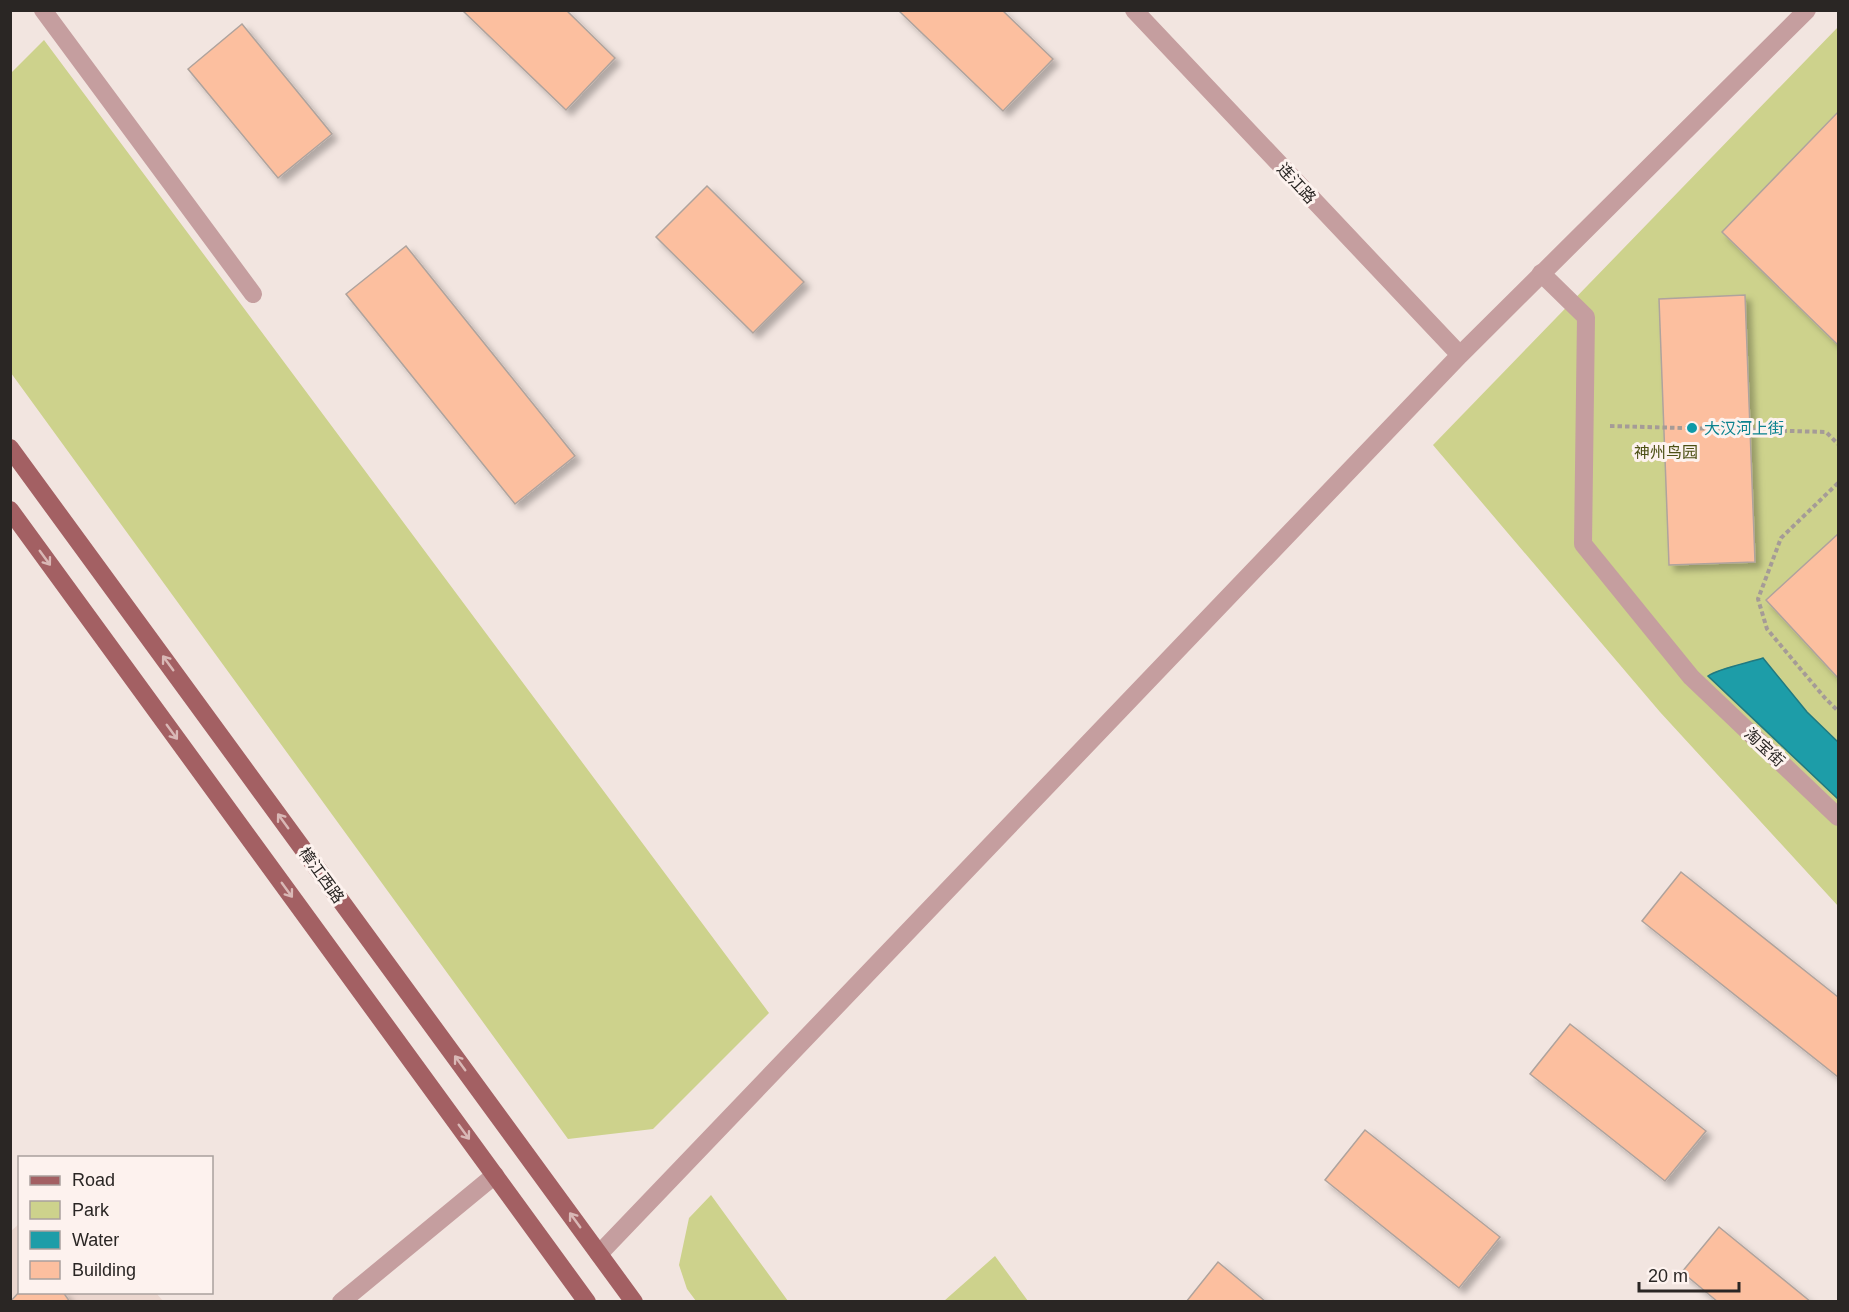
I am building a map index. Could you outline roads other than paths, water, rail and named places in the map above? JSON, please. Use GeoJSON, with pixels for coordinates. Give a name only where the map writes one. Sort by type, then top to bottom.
{"type":"FeatureCollection","features":[{"type":"Feature","properties":{"kind":"main road","name":"樟江西路"},"geometry":{"type":"LineString","coordinates":[[10,448],[634,1302]]}},
{"type":"Feature","properties":{"kind":"main road"},"geometry":{"type":"LineString","coordinates":[[10,510],[587,1302]]}},
{"type":"Feature","properties":{"kind":"street"},"geometry":{"type":"LineString","coordinates":[[43,10],[253,294]]}},
{"type":"Feature","properties":{"kind":"street","name":"连江路"},"geometry":{"type":"LineString","coordinates":[[1134,10],[1460,355]]}},
{"type":"Feature","properties":{"kind":"street"},"geometry":{"type":"LineString","coordinates":[[599,1254],[1460,355],[1807,10]]}},
{"type":"Feature","properties":{"kind":"street","name":"淘宝街"},"geometry":{"type":"LineString","coordinates":[[1541,273],[1586,317],[1583,544],[1691,677],[1839,816]]}},
{"type":"Feature","properties":{"kind":"street"},"geometry":{"type":"LineString","coordinates":[[341,1302],[495,1175]]}},
{"type":"Feature","properties":{"kind":"water"},"geometry":{"type":"Polygon","coordinates":[[[1763,658],[1807,712],[1838,742],[1838,799],[1708,676],[1726,668],[1763,658]]]}},
{"type":"Feature","properties":{"kind":"place","name":"大汉河上街"},"geometry":{"type":"Point","coordinates":[1692,428]}},
{"type":"Feature","properties":{"kind":"park label","name":"神州鸟园"},"geometry":{"type":"Point","coordinates":[1666,452]}}]}
